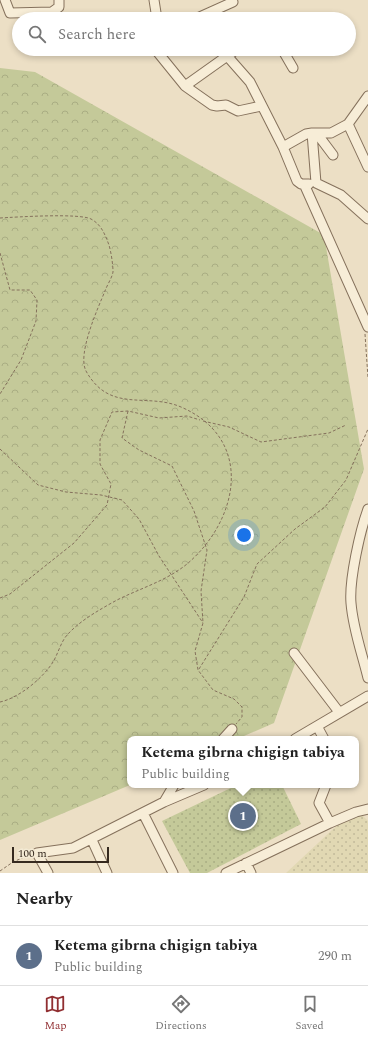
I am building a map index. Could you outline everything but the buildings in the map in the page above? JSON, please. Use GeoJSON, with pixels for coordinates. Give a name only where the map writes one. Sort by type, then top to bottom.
{"type":"FeatureCollection","features":[{"type":"Feature","properties":{"kind":"street"},"geometry":{"type":"LineString","coordinates":[[0,16],[10,13],[5,0]]}},
{"type":"Feature","properties":{"kind":"street"},"geometry":{"type":"LineString","coordinates":[[52,12],[59,7],[59,0]]}},
{"type":"Feature","properties":{"kind":"street"},"geometry":{"type":"LineString","coordinates":[[154,0],[156,12]]}},
{"type":"Feature","properties":{"kind":"street"},"geometry":{"type":"LineString","coordinates":[[210,12],[233,2]]}},
{"type":"Feature","properties":{"kind":"street"},"geometry":{"type":"LineString","coordinates":[[161,56],[185,86],[212,104],[217,106],[226,105],[238,111],[262,106]]}},
{"type":"Feature","properties":{"kind":"street"},"geometry":{"type":"LineString","coordinates":[[185,86],[228,56],[250,82],[297,181],[304,184],[316,183],[341,194],[368,219]]}},
{"type":"Feature","properties":{"kind":"street"},"geometry":{"type":"LineString","coordinates":[[286,56],[292,68]]}},
{"type":"Feature","properties":{"kind":"street"},"geometry":{"type":"LineString","coordinates":[[282,147],[306,134],[331,134],[348,124],[368,96]]}},
{"type":"Feature","properties":{"kind":"street"},"geometry":{"type":"LineString","coordinates":[[348,124],[368,167]]}},
{"type":"Feature","properties":{"kind":"street"},"geometry":{"type":"LineString","coordinates":[[315,134],[333,155]]}},
{"type":"Feature","properties":{"kind":"street"},"geometry":{"type":"LineString","coordinates":[[315,134],[316,183]]}},
{"type":"Feature","properties":{"kind":"street"},"geometry":{"type":"LineString","coordinates":[[304,184],[366,330]]}},
{"type":"Feature","properties":{"kind":"street"},"geometry":{"type":"LineString","coordinates":[[368,509],[362,525],[351,596],[356,634],[366,666],[368,678]]}},
{"type":"Feature","properties":{"kind":"street"},"geometry":{"type":"LineString","coordinates":[[294,653],[339,712]]}},
{"type":"Feature","properties":{"kind":"street"},"geometry":{"type":"LineString","coordinates":[[300,736],[368,696]]}},
{"type":"Feature","properties":{"kind":"street"},"geometry":{"type":"LineString","coordinates":[[317,726],[322,736]]}},
{"type":"Feature","properties":{"kind":"street"},"geometry":{"type":"LineString","coordinates":[[226,736],[232,729]]}},
{"type":"Feature","properties":{"kind":"street"},"geometry":{"type":"LineString","coordinates":[[164,802],[172,788]]}},
{"type":"Feature","properties":{"kind":"street"},"geometry":{"type":"LineString","coordinates":[[48,873],[37,853],[66,850],[92,840],[164,802],[197,788]]}},
{"type":"Feature","properties":{"kind":"street"},"geometry":{"type":"LineString","coordinates":[[325,788],[319,803],[330,823]]}},
{"type":"Feature","properties":{"kind":"street"},"geometry":{"type":"LineString","coordinates":[[226,873],[330,823],[356,812],[368,809]]}},
{"type":"Feature","properties":{"kind":"street"},"geometry":{"type":"LineString","coordinates":[[143,813],[173,873]]}},
{"type":"Feature","properties":{"kind":"street"},"geometry":{"type":"LineString","coordinates":[[92,840],[107,873]]}},
{"type":"Feature","properties":{"kind":"street"},"geometry":{"type":"LineString","coordinates":[[246,863],[251,873]]}},
{"type":"Feature","properties":{"kind":"path"},"geometry":{"type":"LineString","coordinates":[[0,218],[64,217],[91,219],[104,230],[110,249],[113,273],[84,349],[85,368],[94,383],[109,395],[131,401],[161,402],[181,407],[203,420],[217,434],[228,455],[233,478],[228,508],[215,533],[188,563],[164,580],[118,600],[89,616],[66,635],[53,663],[33,685],[0,702]]}},
{"type":"Feature","properties":{"kind":"path"},"geometry":{"type":"LineString","coordinates":[[0,254],[10,290],[30,290],[37,300],[36,321],[21,360],[0,394]]}},
{"type":"Feature","properties":{"kind":"path"},"geometry":{"type":"LineString","coordinates":[[366,330],[368,378]]}},
{"type":"Feature","properties":{"kind":"path"},"geometry":{"type":"LineString","coordinates":[[128,410],[122,438],[139,450],[172,466],[194,511],[207,550],[201,591],[203,623],[194,651],[198,670],[213,690],[234,699],[242,707],[242,717],[232,729]]}},
{"type":"Feature","properties":{"kind":"path"},"geometry":{"type":"LineString","coordinates":[[0,598],[10,594],[74,543],[107,506],[111,484],[100,464],[100,440],[112,412],[128,410],[159,418],[187,416],[229,427],[261,442],[329,433],[346,425]]}},
{"type":"Feature","properties":{"kind":"path"},"geometry":{"type":"LineString","coordinates":[[198,670],[244,597],[257,564],[295,529],[326,507],[346,480],[368,429]]}},
{"type":"Feature","properties":{"kind":"path"},"geometry":{"type":"LineString","coordinates":[[0,449],[38,485],[66,492],[122,500],[139,518],[171,575],[203,623]]}},
{"type":"Feature","properties":{"kind":"path"},"geometry":{"type":"LineString","coordinates":[[0,871],[13,862],[37,853]]}},
{"type":"Feature","properties":{"kind":"shaded area"},"geometry":{"type":"Polygon","coordinates":[[[356,809],[368,821],[368,873],[286,873],[332,830],[356,809]]]}},
{"type":"Feature","properties":{"kind":"green space"},"geometry":{"type":"Polygon","coordinates":[[[0,68],[35,72],[324,235],[364,469],[274,723],[244,736],[127,736],[127,786],[0,840],[0,68]]]}},
{"type":"Feature","properties":{"kind":"green space"},"geometry":{"type":"Polygon","coordinates":[[[231,788],[283,788],[301,824],[207,873],[190,873],[162,821],[231,788]]]}},
{"type":"Feature","properties":{"kind":"place","name":"Ketema gibrna chigign tabiya"},"geometry":{"type":"Point","coordinates":[243,816]}}]}
